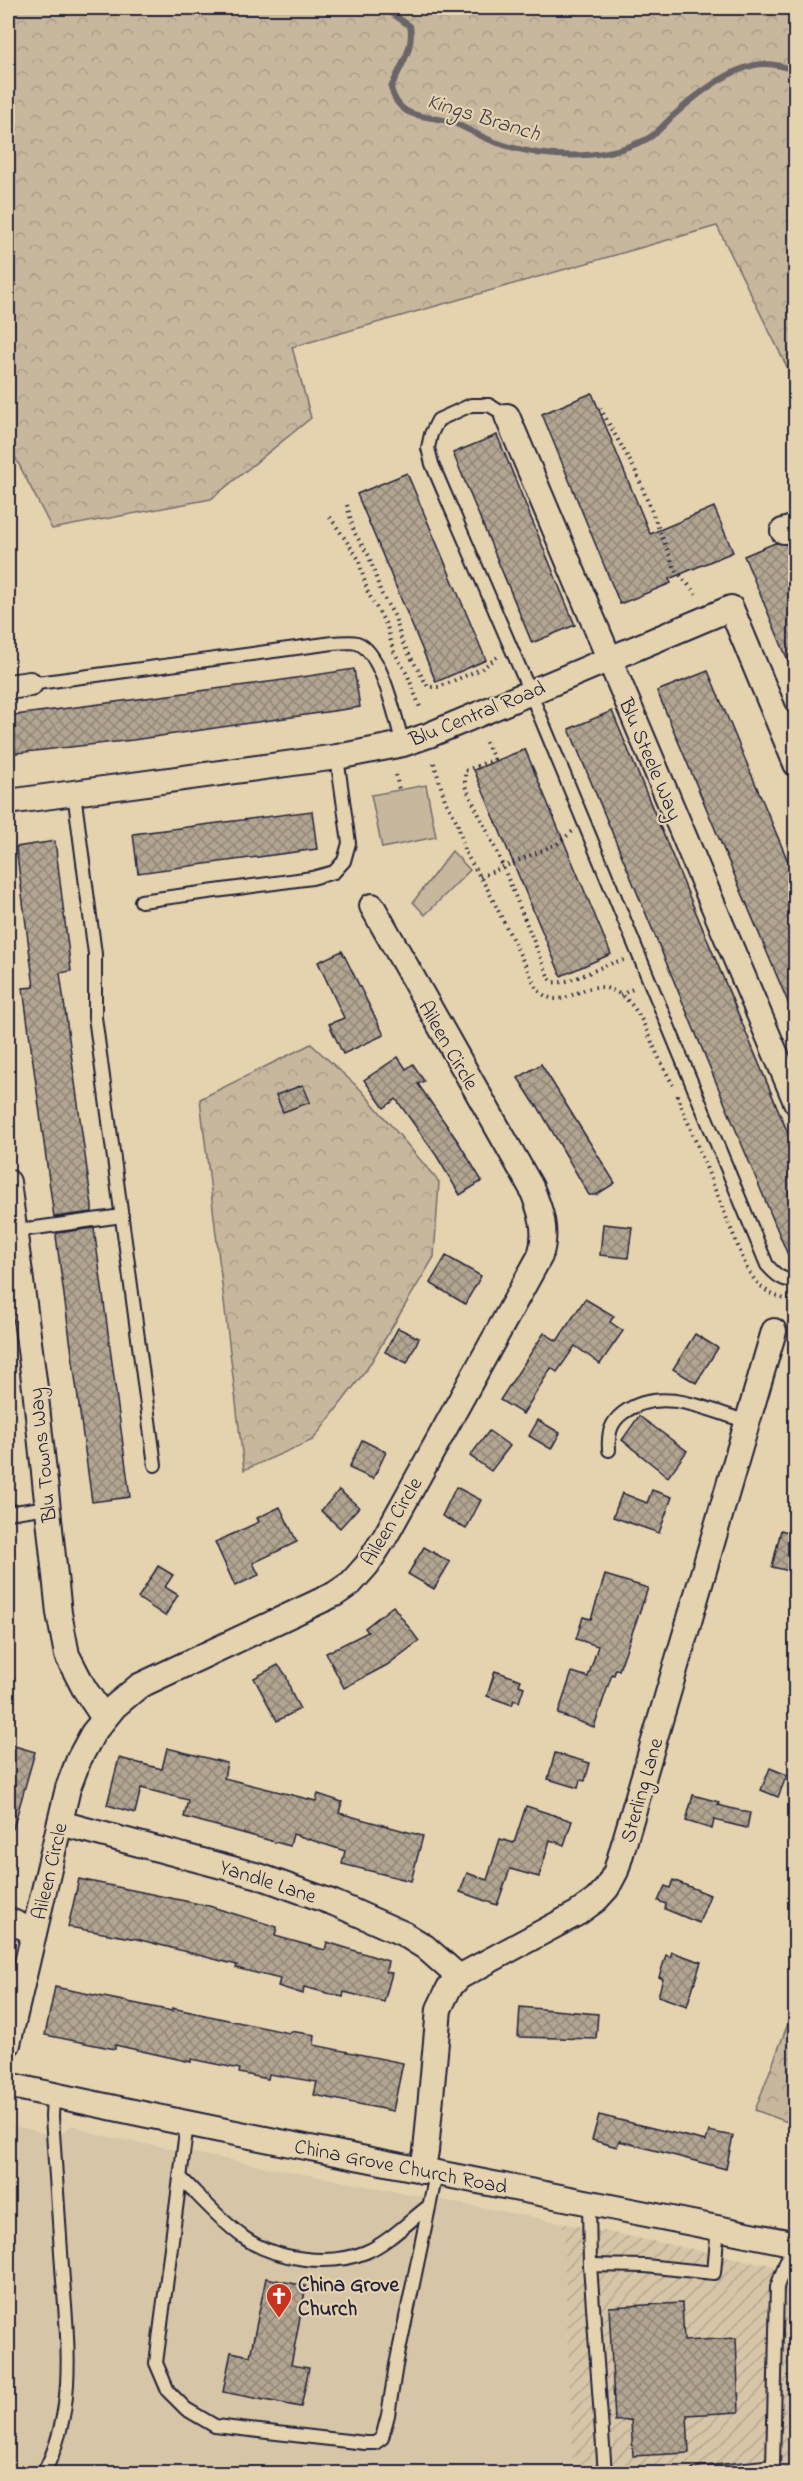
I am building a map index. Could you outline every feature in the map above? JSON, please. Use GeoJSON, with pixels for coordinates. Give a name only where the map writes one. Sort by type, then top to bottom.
{"type":"FeatureCollection","features":[{"type":"Feature","properties":{"kind":"street","name":"Blu Steele Way"},"geometry":{"type":"LineString","coordinates":[[507,416],[795,1102]]}},
{"type":"Feature","properties":{"kind":"street","name":"Blu Central Road"},"geometry":{"type":"LineString","coordinates":[[8,802],[337,757],[403,744],[731,608],[795,764]]}},
{"type":"Feature","properties":{"kind":"street","name":"Aileen Circle"},"geometry":{"type":"LineString","coordinates":[[8,2044],[68,1788],[79,1759],[104,1718],[131,1692],[148,1681],[335,1594],[351,1582],[367,1565],[385,1537],[542,1249],[544,1226],[540,1208],[531,1187],[372,906]]}},
{"type":"Feature","properties":{"kind":"street","name":"Blu Towns Way"},"geometry":{"type":"LineString","coordinates":[[8,1182],[59,1614],[67,1655],[84,1688],[104,1718]]}},
{"type":"Feature","properties":{"kind":"street","name":"Sterling Lane"},"geometry":{"type":"LineString","coordinates":[[429,2172],[426,2151],[439,2009],[449,1988],[459,1977],[578,1913],[596,1900],[607,1888],[616,1871],[774,1331]]}},
{"type":"Feature","properties":{"kind":"street","name":"Yandle Lane"},"geometry":{"type":"LineString","coordinates":[[60,1823],[259,1876],[334,1902],[404,1934],[425,1947],[459,1977]]}},
{"type":"Feature","properties":{"kind":"street"},"geometry":{"type":"LineString","coordinates":[[8,1920],[34,1932]]}},
{"type":"Feature","properties":{"kind":"street","name":"China Grove Church Road"},"geometry":{"type":"LineString","coordinates":[[8,2085],[187,2124],[589,2204],[717,2226],[794,2243]]}},
{"type":"Feature","properties":{"kind":"lane"},"geometry":{"type":"LineString","coordinates":[[507,416],[489,405],[471,405],[438,420],[431,434],[428,448],[432,464],[530,692],[767,1265],[777,1275],[789,1281],[795,1280]]}},
{"type":"Feature","properties":{"kind":"lane"},"geometry":{"type":"LineString","coordinates":[[19,686],[333,643],[357,643],[371,653],[375,661],[403,744]]}},
{"type":"Feature","properties":{"kind":"lane"},"geometry":{"type":"LineString","coordinates":[[141,901],[312,879],[334,872],[344,861],[349,843],[337,757]]}},
{"type":"Feature","properties":{"kind":"lane"},"geometry":{"type":"LineString","coordinates":[[74,793],[95,954],[95,1017],[155,1465]]}},
{"type":"Feature","properties":{"kind":"lane"},"geometry":{"type":"LineString","coordinates":[[14,1231],[122,1216]]}},
{"type":"Feature","properties":{"kind":"lane"},"geometry":{"type":"LineString","coordinates":[[609,1450],[610,1427],[631,1407],[647,1401],[663,1399],[680,1401],[748,1422]]}},
{"type":"Feature","properties":{"kind":"lane"},"geometry":{"type":"LineString","coordinates":[[8,1513],[48,1508]]}},
{"type":"Feature","properties":{"kind":"lane"},"geometry":{"type":"LineString","coordinates":[[43,2474],[60,2435],[67,2396],[69,2355],[53,2137],[53,2095]]}},
{"type":"Feature","properties":{"kind":"lane"},"geometry":{"type":"LineString","coordinates":[[187,2124],[156,2363],[168,2391],[186,2409],[215,2426],[375,2443],[382,2438],[429,2206],[429,2172]]}},
{"type":"Feature","properties":{"kind":"lane"},"geometry":{"type":"LineString","coordinates":[[180,2177],[220,2216],[252,2242],[276,2252],[319,2260],[344,2258],[367,2251],[429,2206]]}},
{"type":"Feature","properties":{"kind":"lane"},"geometry":{"type":"LineString","coordinates":[[589,2204],[590,2265],[605,2474]]}},
{"type":"Feature","properties":{"kind":"lane"},"geometry":{"type":"LineString","coordinates":[[590,2265],[645,2266],[714,2273],[717,2226]]}},
{"type":"Feature","properties":{"kind":"lane"},"geometry":{"type":"LineString","coordinates":[[698,2474],[773,2466],[777,2287],[794,2243]]}},
{"type":"Feature","properties":{"kind":"path"},"geometry":{"type":"LineString","coordinates":[[600,408],[634,471],[675,569],[696,594]]}},
{"type":"Feature","properties":{"kind":"path"},"geometry":{"type":"LineString","coordinates":[[347,505],[354,532],[369,556],[381,593],[395,617],[402,642],[428,687],[439,687],[482,669],[491,659],[500,655]]}},
{"type":"Feature","properties":{"kind":"path"},"geometry":{"type":"LineString","coordinates":[[330,517],[357,558],[368,593],[381,615],[393,650],[408,676],[421,710]]}},
{"type":"Feature","properties":{"kind":"path"},"geometry":{"type":"LineString","coordinates":[[486,742],[494,759],[465,771],[464,780],[503,867],[545,971],[552,982],[564,982],[608,963],[629,958]]}},
{"type":"Feature","properties":{"kind":"path"},"geometry":{"type":"LineString","coordinates":[[434,763],[445,800],[457,822],[465,852],[537,989],[544,997],[562,999],[600,987],[620,995],[642,1018],[748,1271],[767,1292],[778,1298],[795,1300]]}},
{"type":"Feature","properties":{"kind":"path"},"geometry":{"type":"LineString","coordinates":[[396,775],[399,790]]}},
{"type":"Feature","properties":{"kind":"path"},"geometry":{"type":"LineString","coordinates":[[480,877],[557,844],[575,830]]}},
{"type":"Feature","properties":{"kind":"path"},"geometry":{"type":"LineString","coordinates":[[620,995],[627,992]]}},
{"type":"Feature","properties":{"kind":"shaded area"},"geometry":{"type":"Polygon","coordinates":[[[10,2124],[57,2137],[72,2125],[98,2135],[563,2223],[573,2473],[8,2474],[8,2135],[10,2124]]]}},
{"type":"Feature","properties":{"kind":"shaded area"},"geometry":{"type":"Polygon","coordinates":[[[563,2223],[795,2270],[795,2473],[573,2473],[563,2223]]]}},
{"type":"Feature","properties":{"kind":"green space"},"geometry":{"type":"Polygon","coordinates":[[[8,8],[795,8],[795,383],[717,226],[292,347],[311,418],[211,499],[52,529],[11,449],[11,341],[8,341],[8,8]]]}},
{"type":"Feature","properties":{"kind":"green space"},"geometry":{"type":"Polygon","coordinates":[[[426,785],[436,837],[382,848],[371,795],[426,785]]]}},
{"type":"Feature","properties":{"kind":"green space"},"geometry":{"type":"Polygon","coordinates":[[[452,851],[470,870],[425,915],[413,902],[452,851]]]}},
{"type":"Feature","properties":{"kind":"green space"},"geometry":{"type":"Polygon","coordinates":[[[311,1044],[362,1091],[439,1182],[434,1257],[367,1369],[313,1440],[244,1470],[200,1099],[311,1044]]]}},
{"type":"Feature","properties":{"kind":"green space"},"geometry":{"type":"Polygon","coordinates":[[[795,2005],[795,2125],[755,2110],[795,2005]]]}},
{"type":"Feature","properties":{"kind":"building"},"geometry":{"type":"Polygon","coordinates":[[[592,393],[650,534],[714,507],[733,552],[669,579],[671,583],[620,604],[542,414],[592,393]]]}},
{"type":"Feature","properties":{"kind":"building"},"geometry":{"type":"Polygon","coordinates":[[[497,435],[575,625],[532,643],[453,453],[497,435]]]}},
{"type":"Feature","properties":{"kind":"building"},"geometry":{"type":"Polygon","coordinates":[[[407,473],[486,660],[436,682],[357,494],[407,473]]]}},
{"type":"Feature","properties":{"kind":"building"},"geometry":{"type":"Polygon","coordinates":[[[775,543],[788,544],[795,563],[795,677],[744,556],[775,543]]]}},
{"type":"Feature","properties":{"kind":"building"},"geometry":{"type":"Polygon","coordinates":[[[354,669],[360,707],[133,740],[8,754],[8,716],[354,669]]]}},
{"type":"Feature","properties":{"kind":"building"},"geometry":{"type":"Polygon","coordinates":[[[708,671],[795,878],[795,1019],[657,691],[708,671]]]}},
{"type":"Feature","properties":{"kind":"building"},"geometry":{"type":"Polygon","coordinates":[[[612,711],[795,1150],[795,1272],[569,729],[612,711]]]}},
{"type":"Feature","properties":{"kind":"building"},"geometry":{"type":"Polygon","coordinates":[[[525,749],[611,954],[561,976],[474,770],[525,749]]]}},
{"type":"Feature","properties":{"kind":"building"},"geometry":{"type":"Polygon","coordinates":[[[312,811],[317,849],[138,873],[133,834],[312,811]]]}},
{"type":"Feature","properties":{"kind":"building"},"geometry":{"type":"Polygon","coordinates":[[[55,841],[71,971],[60,973],[92,1212],[54,1217],[23,988],[34,987],[16,847],[55,841]]]}},
{"type":"Feature","properties":{"kind":"building"},"geometry":{"type":"Polygon","coordinates":[[[342,951],[384,1035],[343,1054],[329,1024],[344,1018],[318,962],[342,951]]]}},
{"type":"Feature","properties":{"kind":"building"},"geometry":{"type":"Polygon","coordinates":[[[398,1057],[406,1069],[413,1064],[424,1081],[418,1084],[482,1181],[460,1195],[436,1155],[396,1099],[384,1108],[364,1080],[398,1057]]]}},
{"type":"Feature","properties":{"kind":"building"},"geometry":{"type":"Polygon","coordinates":[[[541,1064],[615,1183],[596,1195],[589,1195],[537,1105],[518,1078],[541,1064]]]}},
{"type":"Feature","properties":{"kind":"building"},"geometry":{"type":"Polygon","coordinates":[[[303,1085],[310,1102],[283,1112],[276,1095],[303,1085]]]}},
{"type":"Feature","properties":{"kind":"building"},"geometry":{"type":"Polygon","coordinates":[[[603,1224],[632,1227],[628,1258],[600,1255],[603,1224]]]}},
{"type":"Feature","properties":{"kind":"building"},"geometry":{"type":"Polygon","coordinates":[[[94,1228],[130,1497],[92,1502],[56,1236],[57,1233],[94,1228]]]}},
{"type":"Feature","properties":{"kind":"building"},"geometry":{"type":"Polygon","coordinates":[[[446,1256],[481,1276],[465,1304],[430,1283],[446,1256]]]}},
{"type":"Feature","properties":{"kind":"building"},"geometry":{"type":"Polygon","coordinates":[[[585,1299],[614,1316],[610,1322],[623,1331],[600,1364],[575,1346],[557,1372],[551,1368],[523,1414],[500,1400],[544,1333],[557,1341],[585,1299]]]}},
{"type":"Feature","properties":{"kind":"building"},"geometry":{"type":"Polygon","coordinates":[[[398,1328],[419,1338],[407,1363],[385,1352],[398,1328]]]}},
{"type":"Feature","properties":{"kind":"building"},"geometry":{"type":"Polygon","coordinates":[[[695,1334],[718,1348],[696,1383],[673,1369],[695,1334]]]}},
{"type":"Feature","properties":{"kind":"building"},"geometry":{"type":"Polygon","coordinates":[[[639,1416],[687,1451],[668,1477],[622,1440],[639,1416]]]}},
{"type":"Feature","properties":{"kind":"building"},"geometry":{"type":"Polygon","coordinates":[[[538,1420],[560,1433],[551,1449],[529,1436],[538,1420]]]}},
{"type":"Feature","properties":{"kind":"building"},"geometry":{"type":"Polygon","coordinates":[[[489,1431],[510,1446],[491,1471],[470,1456],[489,1431]]]}},
{"type":"Feature","properties":{"kind":"building"},"geometry":{"type":"Polygon","coordinates":[[[362,1440],[386,1452],[373,1479],[349,1468],[362,1440]]]}},
{"type":"Feature","properties":{"kind":"building"},"geometry":{"type":"Polygon","coordinates":[[[456,1487],[481,1500],[466,1529],[442,1516],[456,1487]]]}},
{"type":"Feature","properties":{"kind":"building"},"geometry":{"type":"Polygon","coordinates":[[[339,1490],[359,1507],[340,1528],[321,1511],[339,1490]]]}},
{"type":"Feature","properties":{"kind":"building"},"geometry":{"type":"Polygon","coordinates":[[[652,1490],[672,1497],[659,1533],[613,1517],[622,1493],[647,1503],[652,1490]]]}},
{"type":"Feature","properties":{"kind":"building"},"geometry":{"type":"Polygon","coordinates":[[[280,1507],[297,1542],[253,1563],[259,1575],[235,1586],[215,1542],[259,1522],[257,1518],[280,1507]]]}},
{"type":"Feature","properties":{"kind":"building"},"geometry":{"type":"Polygon","coordinates":[[[781,1530],[795,1534],[794,1572],[772,1567],[781,1530]]]}},
{"type":"Feature","properties":{"kind":"building"},"geometry":{"type":"Polygon","coordinates":[[[424,1547],[450,1562],[434,1589],[408,1574],[424,1547]]]}},
{"type":"Feature","properties":{"kind":"building"},"geometry":{"type":"Polygon","coordinates":[[[158,1566],[173,1575],[165,1587],[178,1595],[165,1616],[138,1598],[158,1566]]]}},
{"type":"Feature","properties":{"kind":"building"},"geometry":{"type":"Polygon","coordinates":[[[605,1575],[648,1588],[619,1670],[616,1669],[614,1675],[612,1674],[594,1727],[558,1714],[572,1672],[588,1677],[598,1646],[576,1639],[583,1617],[591,1619],[605,1575]]]}},
{"type":"Feature","properties":{"kind":"building"},"geometry":{"type":"Polygon","coordinates":[[[393,1606],[419,1641],[387,1665],[344,1688],[326,1653],[368,1632],[365,1628],[393,1606]]]}},
{"type":"Feature","properties":{"kind":"building"},"geometry":{"type":"Polygon","coordinates":[[[278,1665],[286,1675],[300,1709],[277,1721],[254,1678],[278,1665]]]}},
{"type":"Feature","properties":{"kind":"building"},"geometry":{"type":"Polygon","coordinates":[[[495,1671],[521,1680],[519,1685],[524,1687],[519,1702],[514,1700],[512,1705],[487,1696],[495,1671]]]}},
{"type":"Feature","properties":{"kind":"building"},"geometry":{"type":"Polygon","coordinates":[[[8,1744],[35,1752],[13,1829],[8,1828],[8,1744]]]}},
{"type":"Feature","properties":{"kind":"building"},"geometry":{"type":"Polygon","coordinates":[[[167,1748],[227,1763],[224,1778],[316,1801],[318,1794],[342,1802],[339,1813],[423,1836],[411,1881],[342,1864],[345,1851],[293,1834],[290,1846],[184,1817],[188,1800],[141,1788],[135,1813],[107,1805],[119,1758],[162,1769],[167,1748]]]}},
{"type":"Feature","properties":{"kind":"building"},"geometry":{"type":"Polygon","coordinates":[[[555,1753],[590,1763],[585,1781],[580,1780],[578,1788],[548,1779],[555,1753]]]}},
{"type":"Feature","properties":{"kind":"building"},"geometry":{"type":"Polygon","coordinates":[[[770,1768],[787,1775],[778,1797],[761,1790],[770,1768]]]}},
{"type":"Feature","properties":{"kind":"building"},"geometry":{"type":"Polygon","coordinates":[[[693,1795],[719,1802],[718,1805],[750,1813],[747,1828],[714,1820],[712,1829],[686,1821],[693,1795]]]}},
{"type":"Feature","properties":{"kind":"building"},"geometry":{"type":"Polygon","coordinates":[[[526,1806],[572,1821],[564,1845],[550,1840],[539,1877],[510,1869],[497,1905],[460,1892],[467,1873],[487,1880],[500,1839],[514,1843],[526,1806]]]}},
{"type":"Feature","properties":{"kind":"building"},"geometry":{"type":"Polygon","coordinates":[[[79,1879],[209,1906],[277,1927],[275,1936],[325,1950],[327,1942],[388,1961],[386,1972],[392,1973],[384,2002],[344,1992],[343,1997],[304,1987],[303,1994],[278,1986],[280,1979],[236,1968],[237,1965],[137,1939],[68,1927],[79,1879]]]}},
{"type":"Feature","properties":{"kind":"building"},"geometry":{"type":"Polygon","coordinates":[[[673,1880],[710,1895],[699,1923],[665,1909],[666,1904],[658,1901],[665,1886],[670,1888],[673,1880]]]}},
{"type":"Feature","properties":{"kind":"building"},"geometry":{"type":"Polygon","coordinates":[[[672,1952],[701,1962],[687,2006],[658,1996],[663,1979],[659,1977],[666,1955],[670,1957],[672,1952]]]}},
{"type":"Feature","properties":{"kind":"building"},"geometry":{"type":"Polygon","coordinates":[[[55,1987],[172,2011],[172,2008],[289,2033],[290,2031],[315,2035],[314,2045],[403,2063],[393,2111],[314,2095],[317,2082],[269,2074],[268,2079],[239,2073],[240,2069],[191,2059],[191,2062],[115,2045],[115,2049],[45,2035],[55,1987]]]}},
{"type":"Feature","properties":{"kind":"building"},"geometry":{"type":"Polygon","coordinates":[[[520,2007],[598,2014],[596,2039],[518,2037],[520,2007]]]}},
{"type":"Feature","properties":{"kind":"building"},"geometry":{"type":"Polygon","coordinates":[[[599,2115],[706,2141],[709,2131],[733,2136],[726,2169],[619,2141],[617,2147],[592,2140],[599,2115]]]}},
{"type":"Feature","properties":{"kind":"building","name":"China Grove Church"},"geometry":{"type":"Polygon","coordinates":[[[266,2278],[306,2286],[291,2365],[309,2368],[301,2407],[223,2392],[231,2352],[250,2356],[266,2278]]]}},
{"type":"Feature","properties":{"kind":"building"},"geometry":{"type":"Polygon","coordinates":[[[682,2303],[684,2341],[736,2338],[739,2412],[687,2415],[689,2453],[633,2456],[631,2420],[615,2421],[609,2307],[682,2303]]]}},
{"type":"Feature","properties":{"kind":"waterway","name":"Kings Branch"},"geometry":{"type":"LineString","coordinates":[[384,8],[410,26],[408,50],[391,88],[401,107],[416,115],[454,123],[495,142],[532,152],[571,156],[610,152],[651,137],[674,115],[712,85],[744,68],[765,64],[796,71]]}},
{"type":"Feature","properties":{"kind":"place","name":"China Grove Church"},"geometry":{"type":"Point","coordinates":[279,2319]}}]}
